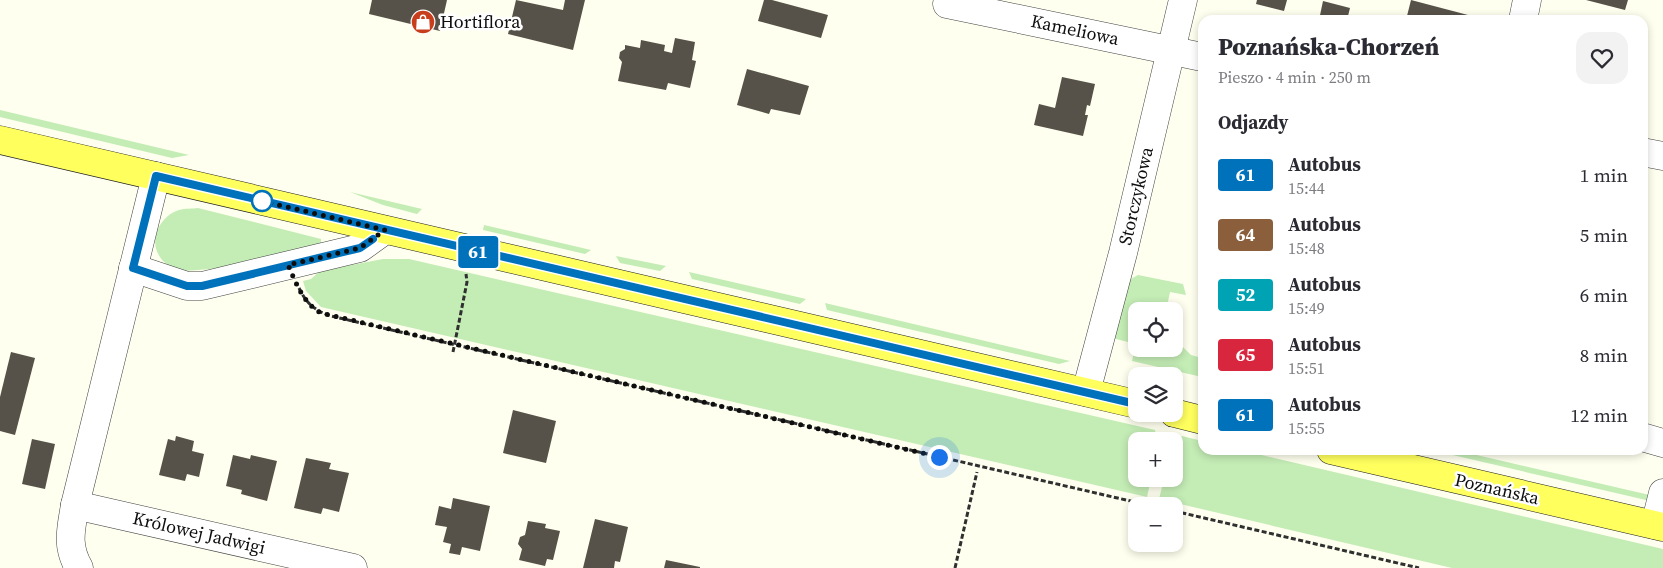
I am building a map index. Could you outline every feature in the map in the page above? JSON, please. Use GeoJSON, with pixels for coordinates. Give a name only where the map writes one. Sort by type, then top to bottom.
{"type":"FeatureCollection","features":[{"type":"Feature","properties":{"kind":"main road"},"geometry":{"type":"LineString","coordinates":[[0,140],[1128,402]]}},
{"type":"Feature","properties":{"kind":"main road"},"geometry":{"type":"LineString","coordinates":[[1183,415],[1198,419]]}},
{"type":"Feature","properties":{"kind":"main road","name":"Poznańska"},"geometry":{"type":"LineString","coordinates":[[1353,455],[1659,526]]}},
{"type":"Feature","properties":{"kind":"street","name":"Storczykowa"},"geometry":{"type":"LineString","coordinates":[[1086,392],[1123,253],[1183,0]]}},
{"type":"Feature","properties":{"kind":"street"},"geometry":{"type":"LineString","coordinates":[[1524,15],[1527,0]]}},
{"type":"Feature","properties":{"kind":"street","name":"Kameliowa"},"geometry":{"type":"LineString","coordinates":[[947,4],[1198,56]]}},
{"type":"Feature","properties":{"kind":"street"},"geometry":{"type":"LineString","coordinates":[[1648,153],[1663,156]]}},
{"type":"Feature","properties":{"kind":"street"},"geometry":{"type":"LineString","coordinates":[[79,568],[72,555],[70,540],[75,505],[156,176]]}},
{"type":"Feature","properties":{"kind":"street"},"geometry":{"type":"LineString","coordinates":[[133,268],[187,286],[202,286],[360,248],[385,230]]}},
{"type":"Feature","properties":{"kind":"street"},"geometry":{"type":"LineString","coordinates":[[1648,439],[1663,443]]}},
{"type":"Feature","properties":{"kind":"street"},"geometry":{"type":"LineString","coordinates":[[1659,526],[1663,493]]}},
{"type":"Feature","properties":{"kind":"street","name":"Królowej Jadwigi"},"geometry":{"type":"LineString","coordinates":[[75,505],[353,568]]}},
{"type":"Feature","properties":{"kind":"path"},"geometry":{"type":"LineString","coordinates":[[288,265],[304,298],[314,309],[321,313],[1128,500]]}},
{"type":"Feature","properties":{"kind":"path"},"geometry":{"type":"LineString","coordinates":[[453,352],[467,282],[466,270]]}},
{"type":"Feature","properties":{"kind":"path"},"geometry":{"type":"LineString","coordinates":[[955,568],[977,472]]}},
{"type":"Feature","properties":{"kind":"path"},"geometry":{"type":"LineString","coordinates":[[1183,513],[1419,568]]}},
{"type":"Feature","properties":{"kind":"green space"},"geometry":{"type":"Polygon","coordinates":[[[0,110],[189,155],[172,158],[0,117],[0,110]]]}},
{"type":"Feature","properties":{"kind":"green space"},"geometry":{"type":"Polygon","coordinates":[[[350,192],[422,209],[417,214],[383,205],[350,192]]]}},
{"type":"Feature","properties":{"kind":"green space"},"geometry":{"type":"Polygon","coordinates":[[[198,208],[321,239],[321,245],[232,266],[178,271],[160,257],[155,243],[158,229],[166,217],[172,213],[181,209],[198,208]]]}},
{"type":"Feature","properties":{"kind":"green space"},"geometry":{"type":"Polygon","coordinates":[[[484,225],[591,250],[585,254],[483,230],[484,225]]]}},
{"type":"Feature","properties":{"kind":"green space"},"geometry":{"type":"Polygon","coordinates":[[[616,256],[666,266],[660,271],[620,263],[616,256]]]}},
{"type":"Feature","properties":{"kind":"green space"},"geometry":{"type":"Polygon","coordinates":[[[383,259],[409,259],[1155,430],[1155,432],[1128,432],[1128,487],[1149,487],[1147,497],[321,307],[306,291],[303,281],[311,279],[320,271],[383,259]]]}},
{"type":"Feature","properties":{"kind":"green space"},"geometry":{"type":"Polygon","coordinates":[[[689,272],[806,299],[800,304],[692,279],[689,272]]]}},
{"type":"Feature","properties":{"kind":"green space"},"geometry":{"type":"Polygon","coordinates":[[[1138,275],[1183,284],[1186,295],[1170,292],[1168,302],[1128,302],[1128,342],[1112,338],[1129,280],[1138,275]]]}},
{"type":"Feature","properties":{"kind":"green space"},"geometry":{"type":"Polygon","coordinates":[[[825,303],[1070,361],[1059,364],[827,310],[825,303]]]}},
{"type":"Feature","properties":{"kind":"green space"},"geometry":{"type":"Polygon","coordinates":[[[1183,347],[1191,355],[1198,357],[1198,376],[1183,373],[1183,367],[1158,367],[1132,361],[1133,357],[1183,357],[1183,347]]]}},
{"type":"Feature","properties":{"kind":"green space"},"geometry":{"type":"Polygon","coordinates":[[[1183,436],[1198,440],[1198,455],[1261,455],[1663,549],[1663,568],[1452,568],[1183,505],[1183,497],[1160,497],[1162,487],[1183,487],[1183,436]]]}},
{"type":"Feature","properties":{"kind":"green space"},"geometry":{"type":"Polygon","coordinates":[[[1452,455],[1477,455],[1654,496],[1646,500],[1452,455]]]}},
{"type":"Feature","properties":{"kind":"building","name":"Hortiflora"},"geometry":{"type":"Polygon","coordinates":[[[372,0],[447,0],[440,31],[369,14],[372,0]]]}},
{"type":"Feature","properties":{"kind":"building"},"geometry":{"type":"Polygon","coordinates":[[[516,0],[563,10],[565,0],[585,0],[573,50],[508,34],[516,0]]]}},
{"type":"Feature","properties":{"kind":"building"},"geometry":{"type":"Polygon","coordinates":[[[764,0],[772,0],[828,15],[821,38],[758,21],[764,0]]]}},
{"type":"Feature","properties":{"kind":"building"},"geometry":{"type":"Polygon","coordinates":[[[1257,0],[1287,0],[1284,11],[1256,4],[1257,0]]]}},
{"type":"Feature","properties":{"kind":"building"},"geometry":{"type":"Polygon","coordinates":[[[1411,0],[1468,15],[1407,15],[1411,0]]]}},
{"type":"Feature","properties":{"kind":"building"},"geometry":{"type":"Polygon","coordinates":[[[1586,0],[1628,0],[1625,10],[1586,0]]]}},
{"type":"Feature","properties":{"kind":"building"},"geometry":{"type":"Polygon","coordinates":[[[1323,1],[1350,8],[1348,15],[1320,15],[1323,1]]]}},
{"type":"Feature","properties":{"kind":"building"},"geometry":{"type":"Polygon","coordinates":[[[675,38],[695,42],[692,60],[696,61],[690,88],[668,83],[666,90],[618,81],[622,62],[619,58],[620,52],[625,49],[625,45],[640,48],[641,40],[665,45],[664,51],[672,53],[675,38]]]}},
{"type":"Feature","properties":{"kind":"building"},"geometry":{"type":"Polygon","coordinates":[[[747,69],[809,86],[800,115],[771,109],[769,114],[737,105],[747,69]]]}},
{"type":"Feature","properties":{"kind":"building"},"geometry":{"type":"Polygon","coordinates":[[[1062,77],[1095,84],[1090,106],[1087,105],[1085,115],[1088,115],[1083,136],[1034,125],[1039,104],[1055,108],[1062,77]]]}},
{"type":"Feature","properties":{"kind":"building"},"geometry":{"type":"Polygon","coordinates":[[[11,352],[35,358],[15,435],[0,431],[0,397],[11,352]]]}},
{"type":"Feature","properties":{"kind":"building"},"geometry":{"type":"Polygon","coordinates":[[[513,410],[556,421],[546,463],[503,453],[513,410]]]}},
{"type":"Feature","properties":{"kind":"building"},"geometry":{"type":"Polygon","coordinates":[[[176,436],[194,441],[192,451],[204,454],[199,477],[187,474],[185,481],[159,475],[168,439],[175,441],[176,436]]]}},
{"type":"Feature","properties":{"kind":"building"},"geometry":{"type":"Polygon","coordinates":[[[32,439],[55,444],[45,489],[22,484],[32,439]]]}},
{"type":"Feature","properties":{"kind":"building"},"geometry":{"type":"Polygon","coordinates":[[[233,455],[250,459],[251,455],[277,461],[267,501],[241,494],[242,490],[226,486],[233,455]]]}},
{"type":"Feature","properties":{"kind":"building"},"geometry":{"type":"Polygon","coordinates":[[[306,458],[331,463],[329,469],[349,473],[339,512],[323,508],[321,514],[294,508],[306,458]]]}},
{"type":"Feature","properties":{"kind":"building"},"geometry":{"type":"Polygon","coordinates":[[[453,498],[490,506],[480,551],[462,547],[460,555],[449,553],[451,544],[443,542],[447,527],[435,525],[439,506],[451,509],[453,498]]]}},
{"type":"Feature","properties":{"kind":"building"},"geometry":{"type":"Polygon","coordinates":[[[595,519],[628,527],[620,562],[615,561],[614,568],[583,568],[595,519]]]}},
{"type":"Feature","properties":{"kind":"building"},"geometry":{"type":"Polygon","coordinates":[[[528,521],[546,524],[545,528],[560,531],[553,560],[547,559],[545,566],[519,560],[522,549],[518,544],[520,537],[525,535],[528,521]]]}},
{"type":"Feature","properties":{"kind":"building"},"geometry":{"type":"Polygon","coordinates":[[[666,560],[700,567],[700,568],[664,568],[666,560]]]}},
{"type":"Feature","properties":{"kind":"bus line","name":"61"},"geometry":{"type":"LineString","coordinates":[[373,239],[360,248],[202,286],[187,286],[133,268],[156,176],[1128,402]]}},
{"type":"Feature","properties":{"kind":"place","name":"Hortiflora"},"geometry":{"type":"Point","coordinates":[423,22]}},
{"type":"Feature","properties":{"kind":"route"},"geometry":{"type":"LineString","coordinates":[[262,201],[385,230],[360,248],[288,265],[304,298],[314,309],[321,313],[939,457]]}}]}
